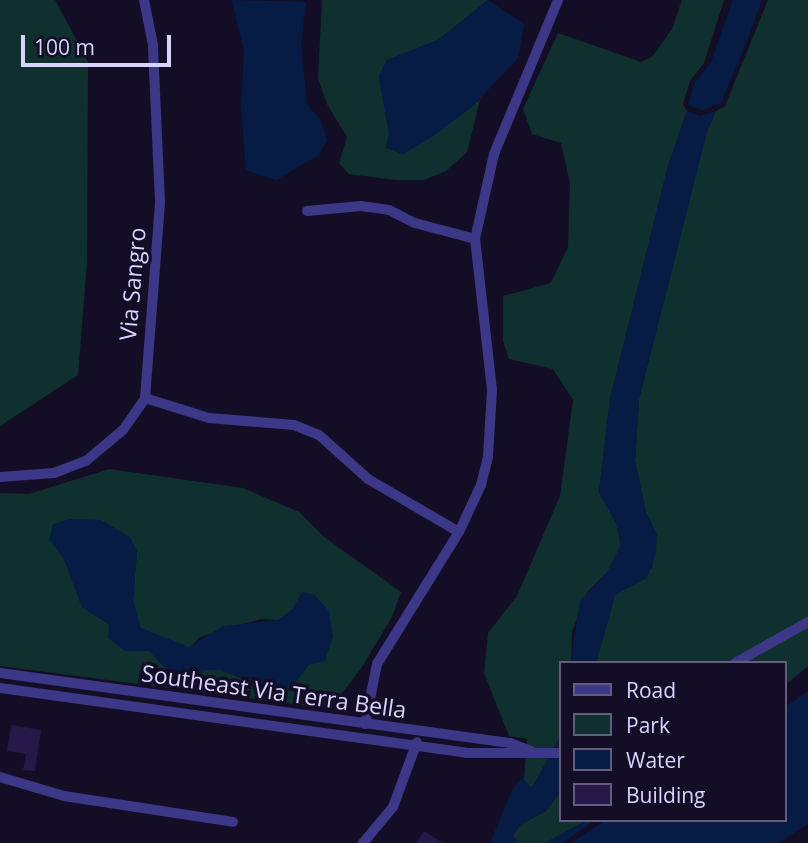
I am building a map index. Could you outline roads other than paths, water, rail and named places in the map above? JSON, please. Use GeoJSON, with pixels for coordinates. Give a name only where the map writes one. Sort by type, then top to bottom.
{"type":"FeatureCollection","features":[{"type":"Feature","properties":{"kind":"street","name":"Via Sangro"},"geometry":{"type":"LineString","coordinates":[[144,0],[153,45],[160,192],[145,398]]}},
{"type":"Feature","properties":{"kind":"street"},"geometry":{"type":"LineString","coordinates":[[365,724],[377,664],[459,532],[481,485],[492,424],[475,239],[494,154],[558,0]]}},
{"type":"Feature","properties":{"kind":"street"},"geometry":{"type":"LineString","coordinates":[[307,211],[361,206],[389,210],[415,223],[475,239]]}},
{"type":"Feature","properties":{"kind":"street"},"geometry":{"type":"LineString","coordinates":[[0,477],[54,473],[86,461],[123,430],[145,398],[209,418],[256,420],[307,430],[368,479],[459,532]]}},
{"type":"Feature","properties":{"kind":"street"},"geometry":{"type":"LineString","coordinates":[[739,661],[808,622]]}},
{"type":"Feature","properties":{"kind":"street","name":"Southeast Via Terra Bella"},"geometry":{"type":"LineString","coordinates":[[0,673],[420,733],[510,743],[540,754]]}},
{"type":"Feature","properties":{"kind":"street","name":"Southeast Via Terra Bella"},"geometry":{"type":"LineString","coordinates":[[0,688],[415,747],[560,753]]}},
{"type":"Feature","properties":{"kind":"street"},"geometry":{"type":"LineString","coordinates":[[363,843],[393,807],[420,733]]}},
{"type":"Feature","properties":{"kind":"street"},"geometry":{"type":"LineString","coordinates":[[0,777],[64,796],[233,822]]}},
{"type":"Feature","properties":{"kind":"water"},"geometry":{"type":"Polygon","coordinates":[[[232,0],[306,2],[301,43],[307,104],[321,121],[327,140],[319,155],[276,180],[246,170],[241,108],[244,52],[232,0]]]}},
{"type":"Feature","properties":{"kind":"water"},"geometry":{"type":"Polygon","coordinates":[[[488,0],[524,24],[518,58],[472,107],[432,137],[403,154],[386,148],[389,134],[379,76],[387,60],[438,40],[488,0]]]}},
{"type":"Feature","properties":{"kind":"water"},"geometry":{"type":"Polygon","coordinates":[[[733,0],[762,0],[721,103],[702,110],[688,105],[694,84],[711,62],[733,0]]]}},
{"type":"Feature","properties":{"kind":"water"},"geometry":{"type":"Polygon","coordinates":[[[687,111],[700,116],[716,111],[707,131],[639,399],[635,461],[646,512],[657,535],[656,553],[647,578],[615,595],[597,661],[571,661],[580,601],[608,571],[621,545],[616,523],[599,492],[610,399],[668,166],[687,111]]]}},
{"type":"Feature","properties":{"kind":"water"},"geometry":{"type":"Polygon","coordinates":[[[70,519],[101,520],[130,537],[137,551],[133,600],[141,628],[189,647],[223,626],[278,620],[292,610],[302,592],[315,595],[329,611],[333,637],[325,661],[309,665],[286,693],[273,699],[261,695],[254,684],[222,670],[205,670],[181,685],[149,651],[125,651],[108,638],[109,624],[82,607],[64,559],[49,540],[53,524],[70,519]]]}},
{"type":"Feature","properties":{"kind":"water"},"geometry":{"type":"Polygon","coordinates":[[[808,691],[808,824],[778,843],[571,843],[603,822],[787,822],[787,706],[808,691]]]}},
{"type":"Feature","properties":{"kind":"water"},"geometry":{"type":"Polygon","coordinates":[[[560,737],[560,792],[546,811],[520,825],[513,836],[519,843],[490,843],[513,788],[522,778],[532,788],[560,737]]]}},
{"type":"Feature","properties":{"kind":"water"},"geometry":{"type":"Polygon","coordinates":[[[583,822],[592,822],[562,843],[545,843],[583,822]]]}}]}
